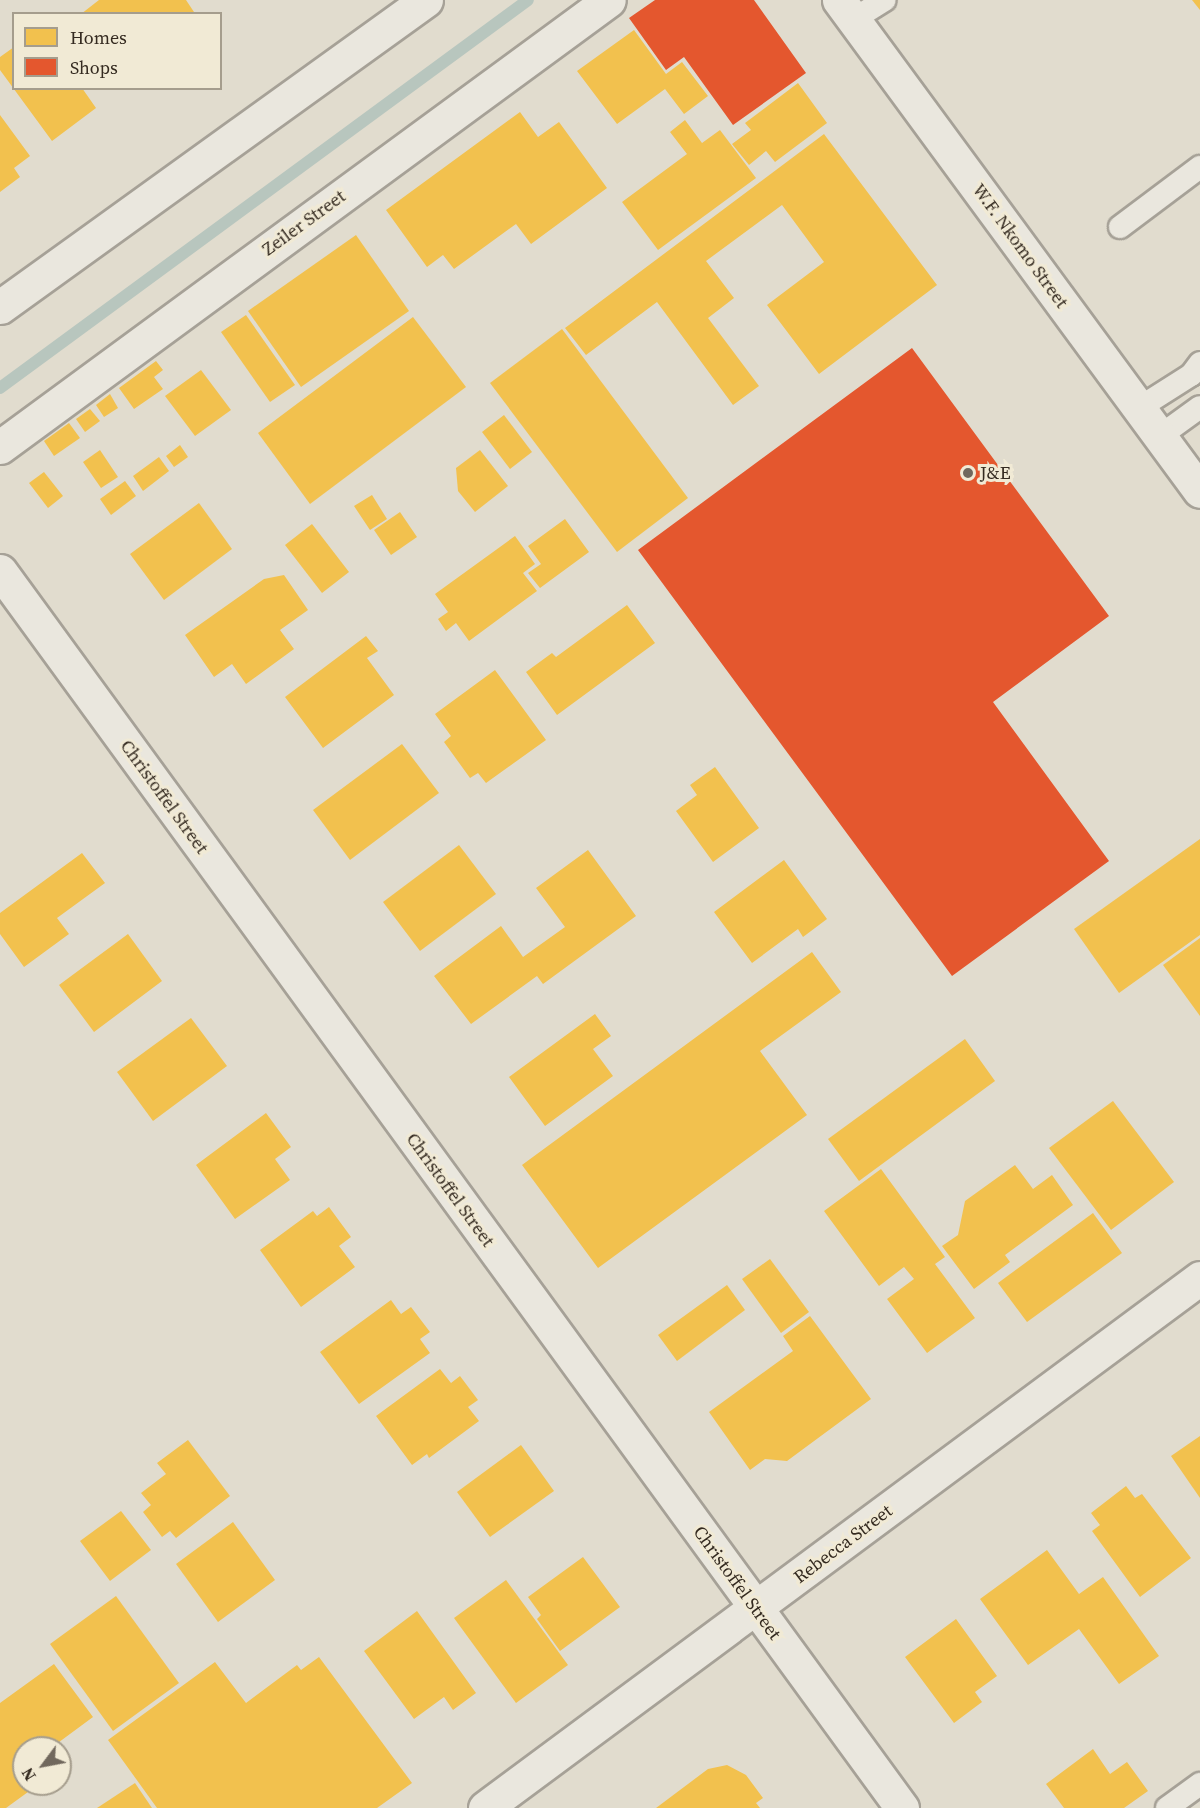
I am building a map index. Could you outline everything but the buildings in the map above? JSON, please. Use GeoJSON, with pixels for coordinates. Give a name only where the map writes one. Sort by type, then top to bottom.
{"type":"FeatureCollection","features":[{"type":"Feature","properties":{"kind":"street"},"geometry":{"type":"LineString","coordinates":[[0,307],[426,0]]}},
{"type":"Feature","properties":{"kind":"street","name":"Zeiler Street"},"geometry":{"type":"LineString","coordinates":[[0,447],[609,0]]}},
{"type":"Feature","properties":{"kind":"street","name":"W.F. Nkomo Street"},"geometry":{"type":"LineString","coordinates":[[847,10],[1200,491]]}},
{"type":"Feature","properties":{"kind":"street","name":"Christoffel Street"},"geometry":{"type":"LineString","coordinates":[[0,571],[902,1808]]}},
{"type":"Feature","properties":{"kind":"street","name":"Rebecca Street"},"geometry":{"type":"LineString","coordinates":[[485,1808],[1200,1278]]}},
{"type":"Feature","properties":{"kind":"lane"},"geometry":{"type":"LineString","coordinates":[[847,10],[884,0]]}},
{"type":"Feature","properties":{"kind":"lane"},"geometry":{"type":"LineString","coordinates":[[1120,227],[1200,167]]}},
{"type":"Feature","properties":{"kind":"lane"},"geometry":{"type":"LineString","coordinates":[[1139,408],[1191,375],[1200,363]]}},
{"type":"Feature","properties":{"kind":"lane"},"geometry":{"type":"LineString","coordinates":[[1160,436],[1200,407]]}},
{"type":"Feature","properties":{"kind":"lane"},"geometry":{"type":"LineString","coordinates":[[1167,1808],[1200,1784]]}},
{"type":"Feature","properties":{"kind":"waterway"},"geometry":{"type":"LineString","coordinates":[[0,388],[528,0]]}},
{"type":"Feature","properties":{"kind":"place","name":"J&E"},"geometry":{"type":"Point","coordinates":[968,473]}}]}
